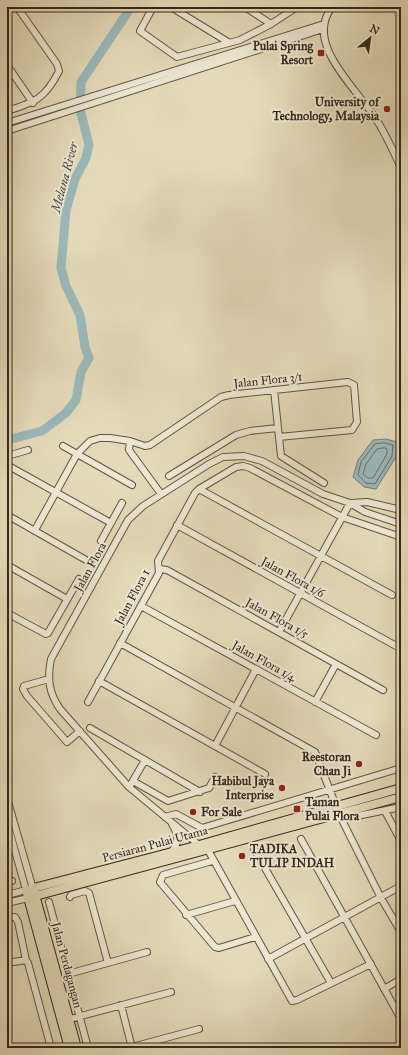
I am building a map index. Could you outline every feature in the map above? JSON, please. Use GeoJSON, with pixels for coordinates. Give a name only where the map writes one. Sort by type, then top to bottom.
{"type":"FeatureCollection","features":[{"type":"Feature","properties":{"kind":"main road","name":"Persiaran Pulai Utama"},"geometry":{"type":"LineString","coordinates":[[30,893],[208,850],[338,810],[401,788]]}},
{"type":"Feature","properties":{"kind":"main road","name":"Persiaran Pulai Utama"},"geometry":{"type":"LineString","coordinates":[[30,893],[172,851],[338,810],[401,797]]}},
{"type":"Feature","properties":{"kind":"main road","name":"Jalan Perdagangan"},"geometry":{"type":"LineString","coordinates":[[30,893],[65,1020],[77,1048]]}},
{"type":"Feature","properties":{"kind":"main road"},"geometry":{"type":"LineString","coordinates":[[65,1020],[69,1048]]}},
{"type":"Feature","properties":{"kind":"street"},"geometry":{"type":"LineString","coordinates":[[7,111],[33,102],[48,88],[59,70],[57,64],[17,7]]}},
{"type":"Feature","properties":{"kind":"street"},"geometry":{"type":"LineString","coordinates":[[153,7],[140,32],[175,56],[183,56],[228,42],[240,40],[297,7]]}},
{"type":"Feature","properties":{"kind":"street"},"geometry":{"type":"LineString","coordinates":[[171,7],[228,42]]}},
{"type":"Feature","properties":{"kind":"street"},"geometry":{"type":"LineString","coordinates":[[245,7],[270,24]]}},
{"type":"Feature","properties":{"kind":"street"},"geometry":{"type":"LineString","coordinates":[[325,43],[324,27],[331,9]]}},
{"type":"Feature","properties":{"kind":"street"},"geometry":{"type":"LineString","coordinates":[[312,31],[331,9]]}},
{"type":"Feature","properties":{"kind":"street"},"geometry":{"type":"LineString","coordinates":[[7,131],[75,108],[93,99],[324,27]]}},
{"type":"Feature","properties":{"kind":"street"},"geometry":{"type":"LineString","coordinates":[[312,31],[325,43],[347,80],[384,132],[401,168]]}},
{"type":"Feature","properties":{"kind":"street"},"geometry":{"type":"LineString","coordinates":[[7,65],[33,102]]}},
{"type":"Feature","properties":{"kind":"street"},"geometry":{"type":"LineString","coordinates":[[7,123],[76,101],[93,99]]}},
{"type":"Feature","properties":{"kind":"street","name":"Jalan Flora 3/1"},"geometry":{"type":"LineString","coordinates":[[77,454],[93,440],[110,438],[130,441],[145,446],[150,445],[221,397],[236,393],[348,382],[354,385],[357,422],[352,430],[279,437]]}},
{"type":"Feature","properties":{"kind":"street"},"geometry":{"type":"LineString","coordinates":[[274,390],[280,452],[283,459],[324,483]]}},
{"type":"Feature","properties":{"kind":"street"},"geometry":{"type":"LineString","coordinates":[[169,476],[236,435],[250,430],[278,428]]}},
{"type":"Feature","properties":{"kind":"street"},"geometry":{"type":"LineString","coordinates":[[130,441],[129,450],[161,494]]}},
{"type":"Feature","properties":{"kind":"street"},"geometry":{"type":"LineString","coordinates":[[63,446],[132,485]]}},
{"type":"Feature","properties":{"kind":"street"},"geometry":{"type":"LineString","coordinates":[[7,456],[28,450]]}},
{"type":"Feature","properties":{"kind":"street"},"geometry":{"type":"LineString","coordinates":[[35,530],[77,454]]}},
{"type":"Feature","properties":{"kind":"street","name":"Jalan Flora"},"geometry":{"type":"LineString","coordinates":[[199,845],[129,787],[53,698],[49,679],[51,659],[128,520],[135,512],[161,494],[209,464],[223,458],[244,456],[262,461],[323,494],[350,502],[367,502],[401,510]]}},
{"type":"Feature","properties":{"kind":"street"},"geometry":{"type":"LineString","coordinates":[[7,465],[111,523]]}},
{"type":"Feature","properties":{"kind":"street","name":"Jalan Flora 1"},"geometry":{"type":"LineString","coordinates":[[88,702],[159,573],[158,561],[199,489],[236,467],[243,466],[250,468],[342,517]]}},
{"type":"Feature","properties":{"kind":"street"},"geometry":{"type":"LineString","coordinates":[[199,489],[392,595]]}},
{"type":"Feature","properties":{"kind":"street"},"geometry":{"type":"LineString","coordinates":[[279,632],[350,502]]}},
{"type":"Feature","properties":{"kind":"street","name":"Jalan Flora"},"geometry":{"type":"LineString","coordinates":[[350,502],[365,512],[401,524]]}},
{"type":"Feature","properties":{"kind":"street"},"geometry":{"type":"LineString","coordinates":[[101,541],[122,503]]}},
{"type":"Feature","properties":{"kind":"street"},"geometry":{"type":"LineString","coordinates":[[7,515],[86,560]]}},
{"type":"Feature","properties":{"kind":"street"},"geometry":{"type":"LineString","coordinates":[[342,517],[401,537]]}},
{"type":"Feature","properties":{"kind":"street","name":"Jalan Flora 1/6"},"geometry":{"type":"LineString","coordinates":[[177,526],[398,647]]}},
{"type":"Feature","properties":{"kind":"street"},"geometry":{"type":"LineString","coordinates":[[7,565],[67,599]]}},
{"type":"Feature","properties":{"kind":"street","name":"Jalan Flora 1/5"},"geometry":{"type":"LineString","coordinates":[[159,569],[167,570],[383,690]]}},
{"type":"Feature","properties":{"kind":"street"},"geometry":{"type":"LineString","coordinates":[[7,614],[46,634],[79,579]]}},
{"type":"Feature","properties":{"kind":"street","name":"Jalan Flora 1/4"},"geometry":{"type":"LineString","coordinates":[[141,606],[376,735]]}},
{"type":"Feature","properties":{"kind":"street"},"geometry":{"type":"LineString","coordinates":[[120,643],[315,752],[338,810],[381,898],[401,932]]}},
{"type":"Feature","properties":{"kind":"street"},"geometry":{"type":"LineString","coordinates":[[315,702],[336,664]]}},
{"type":"Feature","properties":{"kind":"street"},"geometry":{"type":"LineString","coordinates":[[215,746],[256,669]]}},
{"type":"Feature","properties":{"kind":"street"},"geometry":{"type":"LineString","coordinates":[[49,679],[24,686],[23,689],[26,696],[67,742],[80,731]]}},
{"type":"Feature","properties":{"kind":"street"},"geometry":{"type":"LineString","coordinates":[[99,681],[265,774]]}},
{"type":"Feature","properties":{"kind":"street"},"geometry":{"type":"LineString","coordinates":[[90,728],[200,792]]}},
{"type":"Feature","properties":{"kind":"street"},"geometry":{"type":"LineString","coordinates":[[129,787],[145,760]]}},
{"type":"Feature","properties":{"kind":"street"},"geometry":{"type":"LineString","coordinates":[[166,817],[176,814],[202,828],[401,768]]}},
{"type":"Feature","properties":{"kind":"street"},"geometry":{"type":"LineString","coordinates":[[133,781],[168,801],[209,788],[214,777]]}},
{"type":"Feature","properties":{"kind":"street"},"geometry":{"type":"LineString","coordinates":[[7,798],[30,893]]}},
{"type":"Feature","properties":{"kind":"street"},"geometry":{"type":"LineString","coordinates":[[357,816],[401,807]]}},
{"type":"Feature","properties":{"kind":"street"},"geometry":{"type":"LineString","coordinates":[[384,811],[401,841]]}},
{"type":"Feature","properties":{"kind":"street"},"geometry":{"type":"LineString","coordinates":[[7,822],[30,893]]}},
{"type":"Feature","properties":{"kind":"street","name":"Jalan Flora"},"geometry":{"type":"LineString","coordinates":[[171,822],[178,840],[172,851]]}},
{"type":"Feature","properties":{"kind":"street"},"geometry":{"type":"LineString","coordinates":[[301,839],[401,1019]]}},
{"type":"Feature","properties":{"kind":"street"},"geometry":{"type":"LineString","coordinates":[[254,849],[331,983]]}},
{"type":"Feature","properties":{"kind":"street"},"geometry":{"type":"LineString","coordinates":[[208,850],[212,861],[292,1001],[297,1000],[371,964]]}},
{"type":"Feature","properties":{"kind":"street"},"geometry":{"type":"LineString","coordinates":[[212,861],[163,875],[160,882],[186,915],[217,948],[255,937]]}},
{"type":"Feature","properties":{"kind":"street"},"geometry":{"type":"LineString","coordinates":[[268,959],[401,886]]}},
{"type":"Feature","properties":{"kind":"street"},"geometry":{"type":"LineString","coordinates":[[70,897],[71,895],[86,891],[90,894],[108,963]]}},
{"type":"Feature","properties":{"kind":"street","name":"Persiaran Pulai Utama"},"geometry":{"type":"LineString","coordinates":[[7,895],[30,893]]}},
{"type":"Feature","properties":{"kind":"street","name":"Persiaran Pulai Utama"},"geometry":{"type":"LineString","coordinates":[[7,903],[30,893]]}},
{"type":"Feature","properties":{"kind":"street"},"geometry":{"type":"LineString","coordinates":[[186,915],[235,901]]}},
{"type":"Feature","properties":{"kind":"street"},"geometry":{"type":"LineString","coordinates":[[49,902],[88,1048]]}},
{"type":"Feature","properties":{"kind":"street"},"geometry":{"type":"LineString","coordinates":[[7,917],[13,916],[17,919],[26,960],[51,1048]]}},
{"type":"Feature","properties":{"kind":"street"},"geometry":{"type":"LineString","coordinates":[[68,974],[147,952]]}},
{"type":"Feature","properties":{"kind":"street"},"geometry":{"type":"LineString","coordinates":[[7,963],[26,960]]}},
{"type":"Feature","properties":{"kind":"street"},"geometry":{"type":"LineString","coordinates":[[384,989],[401,979]]}},
{"type":"Feature","properties":{"kind":"street"},"geometry":{"type":"LineString","coordinates":[[65,1020],[171,992]]}},
{"type":"Feature","properties":{"kind":"street"},"geometry":{"type":"LineString","coordinates":[[121,1005],[132,1048],[199,1029]]}},
{"type":"Feature","properties":{"kind":"water"},"geometry":{"type":"Polygon","coordinates":[[[386,439],[397,442],[396,457],[376,489],[364,487],[353,477],[358,460],[373,440],[386,439]]]}},
{"type":"Feature","properties":{"kind":"waterway","name":"Melana River"},"geometry":{"type":"LineString","coordinates":[[7,440],[42,431],[66,413],[76,400],[81,372],[89,358],[85,347],[80,315],[66,286],[61,268],[66,210],[75,179],[86,158],[89,145],[80,109],[81,82],[131,7]]}},
{"type":"Feature","properties":{"kind":"place","name":"Pulai Spring Resort"},"geometry":{"type":"Point","coordinates":[321,53]}},
{"type":"Feature","properties":{"kind":"place","name":"University of Technology, Malaysia"},"geometry":{"type":"Point","coordinates":[387,109]}},
{"type":"Feature","properties":{"kind":"place","name":"Reestoran Chan Ji"},"geometry":{"type":"Point","coordinates":[359,764]}},
{"type":"Feature","properties":{"kind":"place","name":"Habibul Jaya Interprise"},"geometry":{"type":"Point","coordinates":[282,788]}},
{"type":"Feature","properties":{"kind":"place","name":"Taman Pulai Flora"},"geometry":{"type":"Point","coordinates":[297,809]}},
{"type":"Feature","properties":{"kind":"place","name":"For Sale"},"geometry":{"type":"Point","coordinates":[193,812]}},
{"type":"Feature","properties":{"kind":"place","name":"TADIKA TULIP INDAH"},"geometry":{"type":"Point","coordinates":[242,856]}}]}
